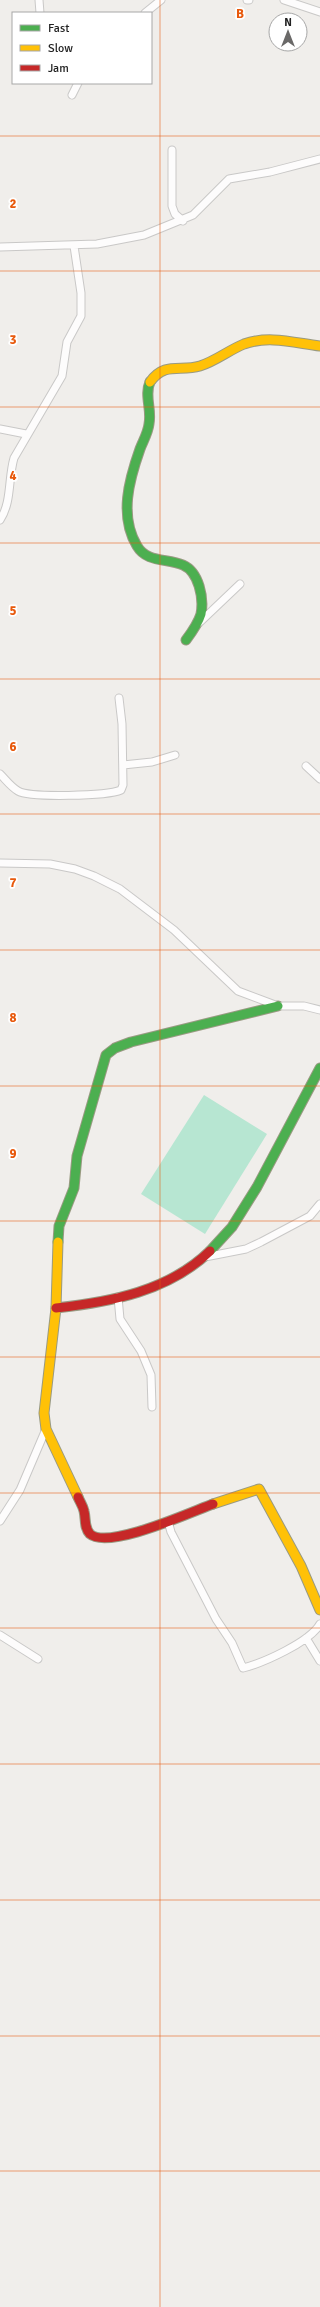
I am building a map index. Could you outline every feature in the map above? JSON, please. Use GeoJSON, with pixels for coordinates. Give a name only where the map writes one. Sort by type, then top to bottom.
{"type":"FeatureCollection","features":[{"type":"Feature","properties":{"kind":"street"},"geometry":{"type":"LineString","coordinates":[[39,0],[40,12]]}},
{"type":"Feature","properties":{"kind":"street"},"geometry":{"type":"LineString","coordinates":[[146,12],[161,0]]}},
{"type":"Feature","properties":{"kind":"street"},"geometry":{"type":"LineString","coordinates":[[284,0],[320,12]]}},
{"type":"Feature","properties":{"kind":"street"},"geometry":{"type":"LineString","coordinates":[[72,95],[78,84]]}},
{"type":"Feature","properties":{"kind":"street"},"geometry":{"type":"LineString","coordinates":[[172,150],[172,206],[175,214],[183,221]]}},
{"type":"Feature","properties":{"kind":"street"},"geometry":{"type":"LineString","coordinates":[[0,247],[74,246],[124,240],[183,221],[199,210],[229,179],[270,172],[320,159]]}},
{"type":"Feature","properties":{"kind":"street"},"geometry":{"type":"LineString","coordinates":[[0,520],[8,500],[11,468],[26,434],[62,376],[68,342],[81,316],[81,293],[74,246]]}},
{"type":"Feature","properties":{"kind":"street"},"geometry":{"type":"LineString","coordinates":[[199,623],[202,616],[199,585],[192,572],[183,564],[152,559],[143,555],[129,528],[126,514],[131,476],[150,424],[148,394],[150,383],[167,368],[196,366],[235,347],[252,341],[265,339],[320,346]]}},
{"type":"Feature","properties":{"kind":"street"},"geometry":{"type":"LineString","coordinates":[[0,429],[26,434]]}},
{"type":"Feature","properties":{"kind":"street"},"geometry":{"type":"LineString","coordinates":[[186,640],[199,623],[240,584]]}},
{"type":"Feature","properties":{"kind":"street"},"geometry":{"type":"LineString","coordinates":[[0,774],[22,793],[41,795],[107,793],[122,789],[122,724],[119,698]]}},
{"type":"Feature","properties":{"kind":"street"},"geometry":{"type":"LineString","coordinates":[[122,765],[142,764],[175,755]]}},
{"type":"Feature","properties":{"kind":"street"},"geometry":{"type":"LineString","coordinates":[[306,766],[320,779]]}},
{"type":"Feature","properties":{"kind":"street"},"geometry":{"type":"LineString","coordinates":[[0,863],[50,864],[75,869],[120,889],[174,930],[238,991],[278,1006]]}},
{"type":"Feature","properties":{"kind":"street"},"geometry":{"type":"LineString","coordinates":[[320,1010],[304,1006],[278,1006],[131,1042],[115,1048],[106,1055],[77,1156],[74,1188],[59,1226],[56,1308],[44,1413],[46,1429],[84,1510],[86,1528],[91,1535],[100,1538],[115,1538],[168,1522],[214,1503],[259,1489],[301,1566],[320,1610]]}},
{"type":"Feature","properties":{"kind":"street"},"geometry":{"type":"LineString","coordinates":[[56,1308],[79,1306],[161,1284],[184,1272],[204,1257],[225,1234],[252,1196],[320,1068]]}},
{"type":"Feature","properties":{"kind":"street"},"geometry":{"type":"LineString","coordinates":[[204,1257],[246,1249],[310,1216],[320,1204]]}},
{"type":"Feature","properties":{"kind":"street"},"geometry":{"type":"LineString","coordinates":[[118,1296],[120,1319],[141,1351],[151,1375],[152,1407]]}},
{"type":"Feature","properties":{"kind":"street"},"geometry":{"type":"LineString","coordinates":[[0,1521],[20,1490],[46,1429]]}},
{"type":"Feature","properties":{"kind":"street"},"geometry":{"type":"LineString","coordinates":[[168,1522],[171,1532],[216,1619],[232,1643],[243,1668],[260,1662],[306,1638],[320,1624]]}},
{"type":"Feature","properties":{"kind":"street"},"geometry":{"type":"LineString","coordinates":[[0,1635],[38,1659]]}},
{"type":"Feature","properties":{"kind":"street"},"geometry":{"type":"LineString","coordinates":[[306,1638],[320,1661]]}},
{"type":"Feature","properties":{"kind":"green space"},"geometry":{"type":"Polygon","coordinates":[[[204,1095],[267,1134],[205,1234],[141,1194],[204,1095]]]}},
{"type":"Feature","properties":{"kind":"traffic: fast"},"geometry":{"type":"LineString","coordinates":[[150,382],[148,387],[150,418],[147,434],[140,449],[129,485],[127,510],[128,523],[137,546],[141,551],[152,558],[183,565],[188,568],[197,579],[202,601],[201,614],[197,625],[186,640]]}},
{"type":"Feature","properties":{"kind":"traffic: fast"},"geometry":{"type":"LineString","coordinates":[[58,1242],[59,1226],[74,1188],[77,1156],[106,1055],[115,1048],[131,1042],[278,1006]]}},
{"type":"Feature","properties":{"kind":"traffic: fast"},"geometry":{"type":"LineString","coordinates":[[210,1251],[232,1227],[257,1187],[320,1068]]}},
{"type":"Feature","properties":{"kind":"traffic: slow"},"geometry":{"type":"LineString","coordinates":[[150,382],[161,371],[173,368],[193,368],[200,366],[238,346],[253,341],[282,340],[320,346]]}},
{"type":"Feature","properties":{"kind":"traffic: slow"},"geometry":{"type":"LineString","coordinates":[[58,1242],[56,1308],[44,1413],[46,1429],[78,1497]]}},
{"type":"Feature","properties":{"kind":"traffic: slow"},"geometry":{"type":"LineString","coordinates":[[213,1504],[259,1489],[301,1566],[320,1610]]}},
{"type":"Feature","properties":{"kind":"traffic: jam"},"geometry":{"type":"LineString","coordinates":[[56,1308],[118,1298],[158,1285],[194,1265],[210,1251]]}},
{"type":"Feature","properties":{"kind":"traffic: jam"},"geometry":{"type":"LineString","coordinates":[[78,1497],[84,1509],[88,1532],[100,1538],[131,1534],[213,1504]]}}]}
